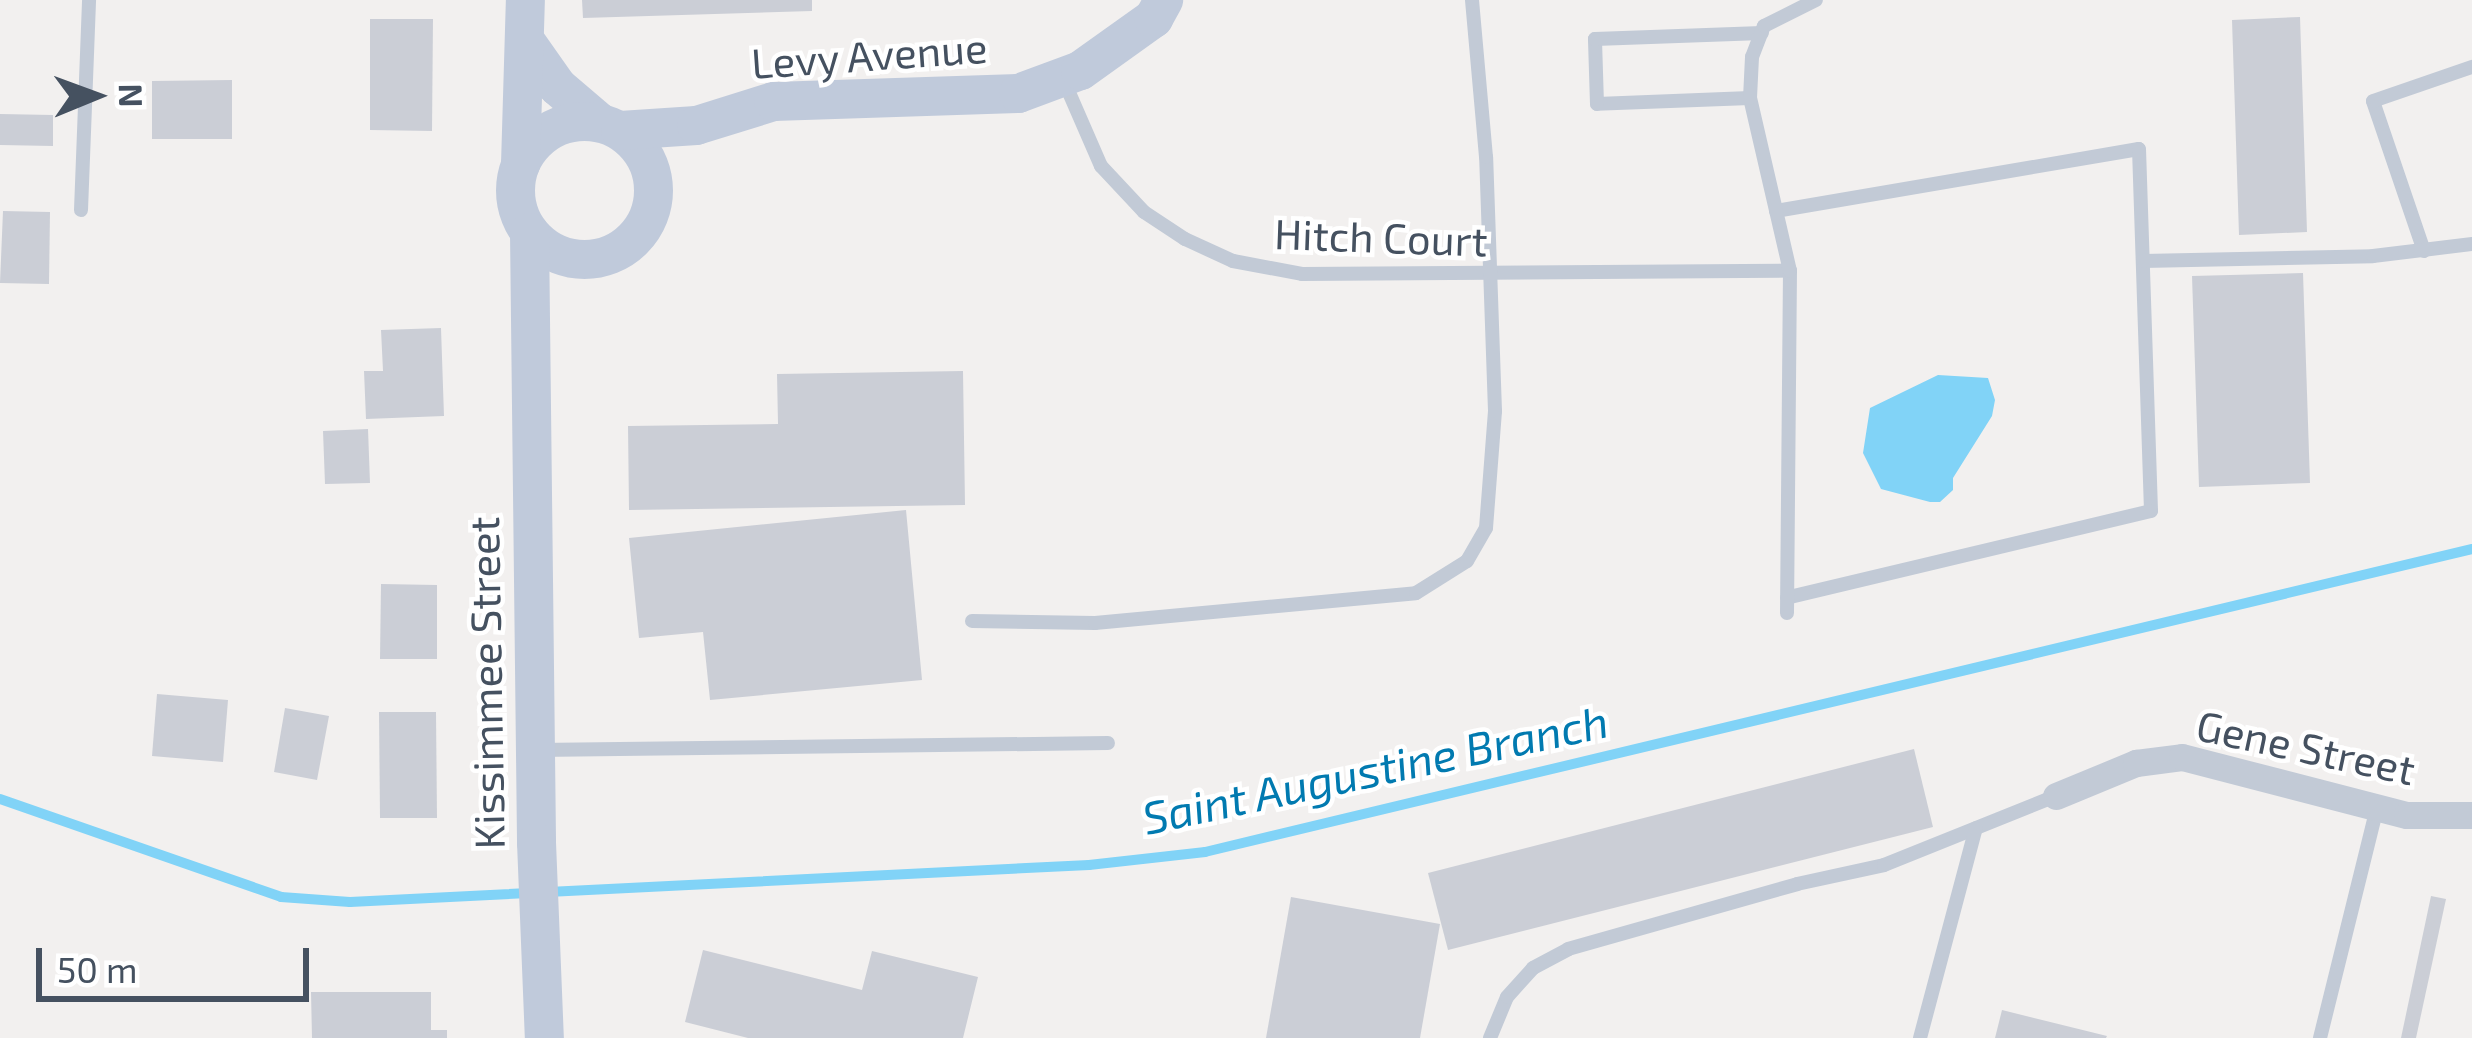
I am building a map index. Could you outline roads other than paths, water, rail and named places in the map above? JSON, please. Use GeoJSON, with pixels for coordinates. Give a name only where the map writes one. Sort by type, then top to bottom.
{"type":"FeatureCollection","features":[{"type":"Feature","properties":{"kind":"street"},"geometry":{"type":"LineString","coordinates":[[525,0],[517,211],[529,232],[558,254],[595,259]]}},
{"type":"Feature","properties":{"kind":"street","name":"Levy Avenue"},"geometry":{"type":"LineString","coordinates":[[609,126],[696,125],[773,101],[1018,93],[1062,76],[1154,18],[1163,0]]}},
{"type":"Feature","properties":{"kind":"street"},"geometry":{"type":"LineString","coordinates":[[526,42],[557,86],[609,126],[650,167],[653,191]]}},
{"type":"Feature","properties":{"kind":"street"},"geometry":{"type":"LineString","coordinates":[[520,164],[532,143],[551,128],[574,121],[609,126]]}},
{"type":"Feature","properties":{"kind":"street"},"geometry":{"type":"LineString","coordinates":[[529,326],[553,294],[595,259],[618,251],[637,235],[649,214],[664,162],[696,125]]}},
{"type":"Feature","properties":{"kind":"street","name":"Kissimmee Street"},"geometry":{"type":"LineString","coordinates":[[529,232],[534,750],[544,1038]]}},
{"type":"Feature","properties":{"kind":"street","name":"Gene Street"},"geometry":{"type":"LineString","coordinates":[[2056,796],[2137,763],[2182,757],[2407,815],[2472,815]]}},
{"type":"Feature","properties":{"kind":"lane"},"geometry":{"type":"LineString","coordinates":[[81,210],[89,0]]}},
{"type":"Feature","properties":{"kind":"lane"},"geometry":{"type":"LineString","coordinates":[[972,621],[1095,623],[1416,593],[1467,561],[1486,527],[1495,411],[1492,272],[1472,0]]}},
{"type":"Feature","properties":{"kind":"lane"},"geometry":{"type":"LineString","coordinates":[[1776,211],[2139,149],[2152,511],[1787,605],[1790,271],[1776,211],[1750,98],[1752,57],[1764,26],[1816,0]]}},
{"type":"Feature","properties":{"kind":"lane"},"geometry":{"type":"LineString","coordinates":[[1750,98],[1597,104],[1595,39],[1762,33]]}},
{"type":"Feature","properties":{"kind":"lane"},"geometry":{"type":"LineString","coordinates":[[2424,251],[2373,101],[2472,67]]}},
{"type":"Feature","properties":{"kind":"lane","name":"Hitch Court"},"geometry":{"type":"LineString","coordinates":[[1062,76],[1101,166],[1144,212],[1185,239],[1233,261],[1302,274],[1790,271]]}},
{"type":"Feature","properties":{"kind":"lane"},"geometry":{"type":"LineString","coordinates":[[2143,261],[2424,251],[2472,244]]}},
{"type":"Feature","properties":{"kind":"lane"},"geometry":{"type":"LineString","coordinates":[[534,750],[1108,743]]}},
{"type":"Feature","properties":{"kind":"lane"},"geometry":{"type":"LineString","coordinates":[[1490,1038],[1507,997],[1533,968],[1568,949],[1797,884],[1884,866],[2056,796]]}},
{"type":"Feature","properties":{"kind":"lane"},"geometry":{"type":"LineString","coordinates":[[2320,1038],[2377,807]]}},
{"type":"Feature","properties":{"kind":"lane"},"geometry":{"type":"LineString","coordinates":[[1920,1038],[1976,828]]}},
{"type":"Feature","properties":{"kind":"water"},"geometry":{"type":"Polygon","coordinates":[[[1938,375],[1988,378],[1995,400],[1992,416],[1953,478],[1953,490],[1940,502],[1881,489],[1863,453],[1870,408],[1938,375]]]}},
{"type":"Feature","properties":{"kind":"waterway","name":"Saint Augustine Branch"},"geometry":{"type":"LineString","coordinates":[[0,799],[281,897],[350,902],[1089,865],[1205,852],[2472,549]]}}]}
